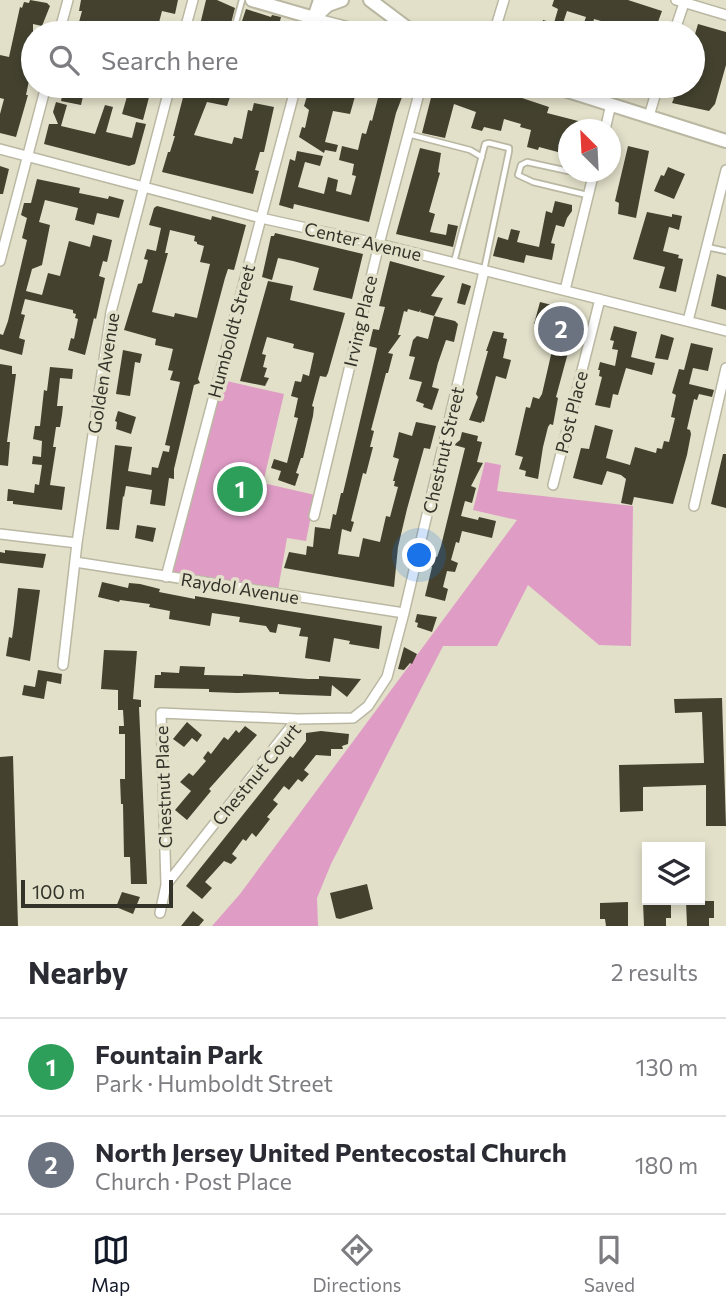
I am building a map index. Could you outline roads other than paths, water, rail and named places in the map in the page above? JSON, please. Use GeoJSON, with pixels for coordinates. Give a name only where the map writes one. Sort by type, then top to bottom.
{"type":"FeatureCollection","features":[{"type":"Feature","properties":{"kind":"main road"},"geometry":{"type":"LineString","coordinates":[[252,0],[281,4],[314,18]]}},
{"type":"Feature","properties":{"kind":"main road"},"geometry":{"type":"LineString","coordinates":[[314,18],[320,0]]}},
{"type":"Feature","properties":{"kind":"main road"},"geometry":{"type":"LineString","coordinates":[[314,18],[328,5],[342,0]]}},
{"type":"Feature","properties":{"kind":"main road"},"geometry":{"type":"LineString","coordinates":[[358,0],[375,2],[399,21]]}},
{"type":"Feature","properties":{"kind":"main road"},"geometry":{"type":"LineString","coordinates":[[591,98],[726,141]]}},
{"type":"Feature","properties":{"kind":"street"},"geometry":{"type":"LineString","coordinates":[[62,21],[68,0]]}},
{"type":"Feature","properties":{"kind":"street"},"geometry":{"type":"LineString","coordinates":[[187,21],[193,0]]}},
{"type":"Feature","properties":{"kind":"street"},"geometry":{"type":"LineString","coordinates":[[498,21],[504,0]]}},
{"type":"Feature","properties":{"kind":"street"},"geometry":{"type":"LineString","coordinates":[[677,21],[682,1],[726,15]]}},
{"type":"Feature","properties":{"kind":"street"},"geometry":{"type":"LineString","coordinates":[[313,21],[314,18],[326,21]]}},
{"type":"Feature","properties":{"kind":"street"},"geometry":{"type":"LineString","coordinates":[[0,261],[43,98]]}},
{"type":"Feature","properties":{"kind":"street","name":"Golden Avenue"},"geometry":{"type":"LineString","coordinates":[[63,665],[111,312],[167,98]]}},
{"type":"Feature","properties":{"kind":"street","name":"Humboldt Street"},"geometry":{"type":"LineString","coordinates":[[166,577],[293,98]]}},
{"type":"Feature","properties":{"kind":"street","name":"Irving Place"},"geometry":{"type":"LineString","coordinates":[[314,516],[379,244],[418,98]]}},
{"type":"Feature","properties":{"kind":"street"},"geometry":{"type":"LineString","coordinates":[[649,116],[654,98]]}},
{"type":"Feature","properties":{"kind":"street"},"geometry":{"type":"LineString","coordinates":[[608,119],[611,104]]}},
{"type":"Feature","properties":{"kind":"street","name":"Center Avenue"},"geometry":{"type":"LineString","coordinates":[[0,149],[143,189],[454,262],[726,331]]}},
{"type":"Feature","properties":{"kind":"street"},"geometry":{"type":"LineString","coordinates":[[688,321],[726,170]]}},
{"type":"Feature","properties":{"kind":"street"},"geometry":{"type":"LineString","coordinates":[[565,290],[592,182]]}},
{"type":"Feature","properties":{"kind":"street","name":"Chestnut Street"},"geometry":{"type":"LineString","coordinates":[[368,706],[387,677],[404,614],[484,271]]}},
{"type":"Feature","properties":{"kind":"street","name":"Post Place"},"geometry":{"type":"LineString","coordinates":[[553,485],[600,299]]}},
{"type":"Feature","properties":{"kind":"street"},"geometry":{"type":"LineString","coordinates":[[694,506],[726,368]]}},
{"type":"Feature","properties":{"kind":"street"},"geometry":{"type":"LineString","coordinates":[[0,534],[78,543]]}},
{"type":"Feature","properties":{"kind":"street","name":"Raydol Avenue"},"geometry":{"type":"LineString","coordinates":[[75,562],[404,614]]}},
{"type":"Feature","properties":{"kind":"street","name":"Chestnut Court"},"geometry":{"type":"LineString","coordinates":[[166,885],[297,719],[353,718],[368,706]]}},
{"type":"Feature","properties":{"kind":"street","name":"Chestnut Place"},"geometry":{"type":"LineString","coordinates":[[160,913],[166,885],[161,713],[297,719]]}},
{"type":"Feature","properties":{"kind":"lane"},"geometry":{"type":"LineString","coordinates":[[236,21],[242,0]]}},
{"type":"Feature","properties":{"kind":"lane"},"geometry":{"type":"LineString","coordinates":[[408,134],[470,150],[482,158]]}},
{"type":"Feature","properties":{"kind":"lane"},"geometry":{"type":"LineString","coordinates":[[454,262],[485,145],[489,143],[509,148],[484,271]]}},
{"type":"Feature","properties":{"kind":"lane"},"geometry":{"type":"LineString","coordinates":[[558,168],[527,162],[520,164],[518,175],[533,182],[589,195]]}},
{"type":"Feature","properties":{"kind":"lane"},"geometry":{"type":"LineString","coordinates":[[707,247],[726,251]]}},
{"type":"Feature","properties":{"kind":"place","name":"North Jersey United Pentecostal Church"},"geometry":{"type":"Point","coordinates":[561,329]}},
{"type":"Feature","properties":{"kind":"place","name":"Fountain Park"},"geometry":{"type":"Point","coordinates":[240,489]}}]}
